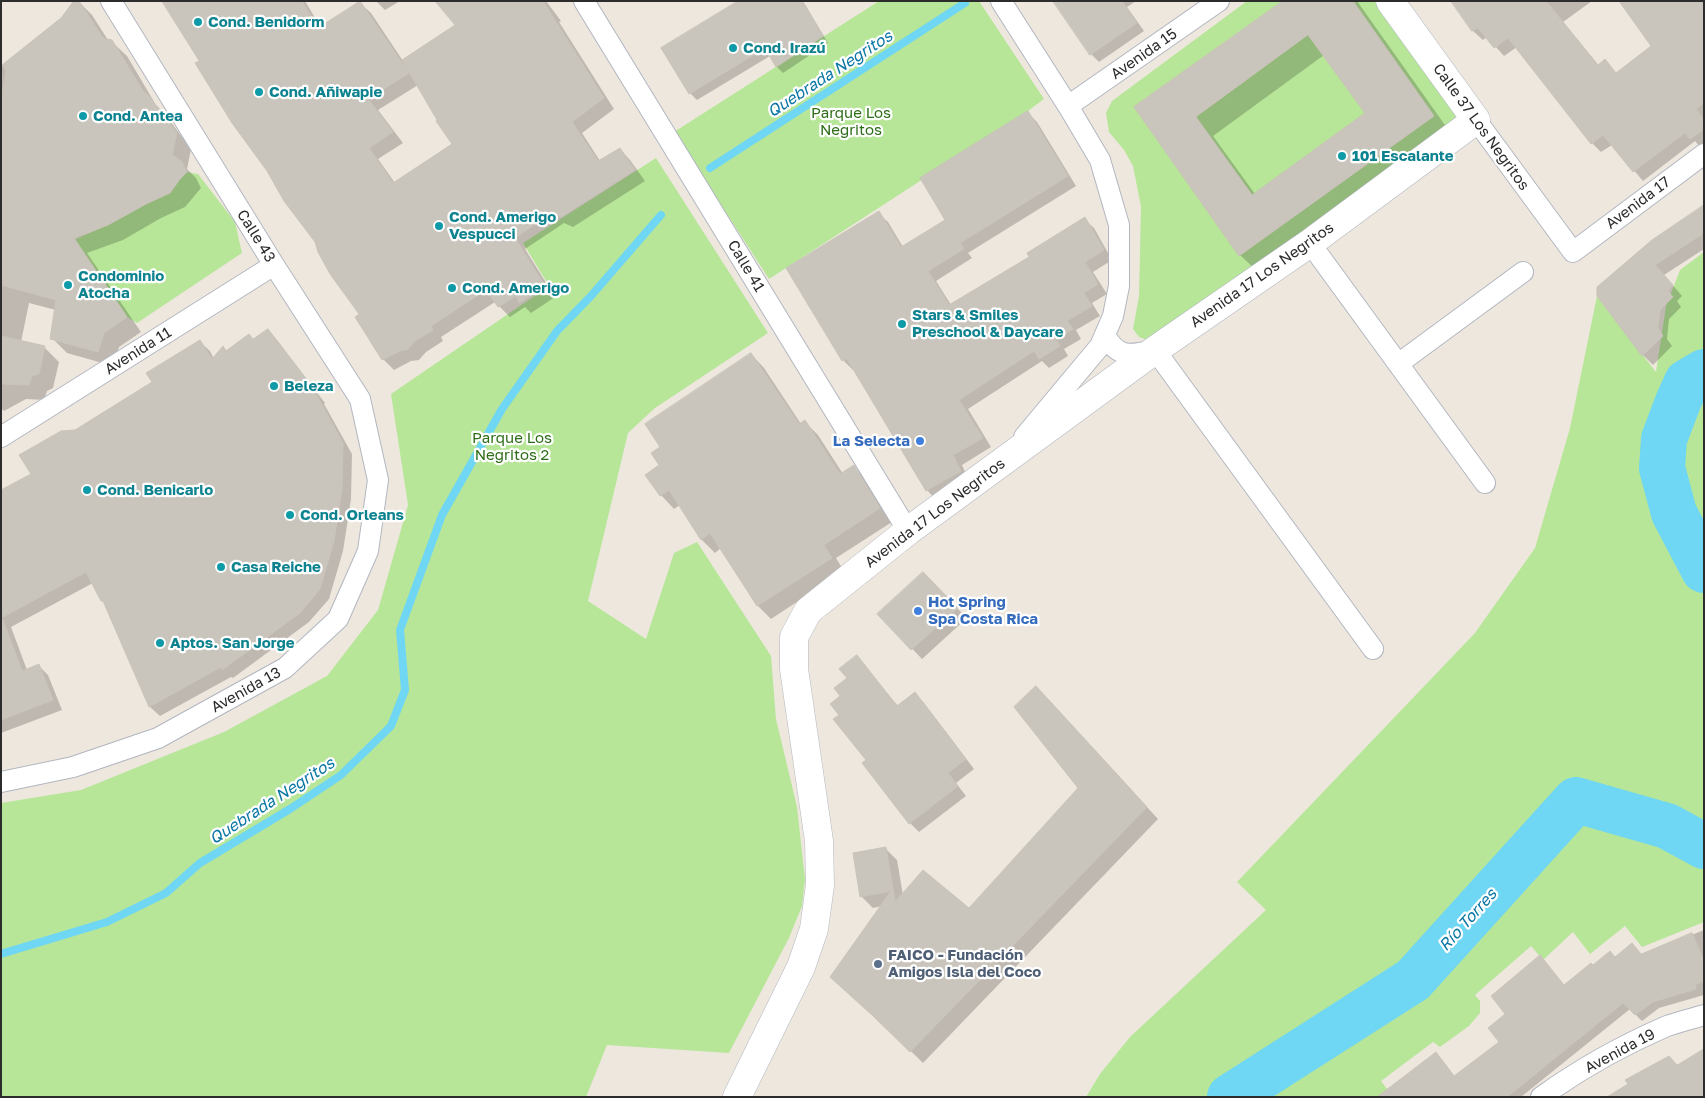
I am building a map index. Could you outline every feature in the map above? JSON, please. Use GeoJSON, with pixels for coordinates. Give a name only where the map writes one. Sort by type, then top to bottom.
{"type":"FeatureCollection","features":[{"type":"Feature","properties":{"kind":"street","name":"Calle 43"},"geometry":{"type":"LineString","coordinates":[[111,1],[274,265],[360,399],[378,480]]}},
{"type":"Feature","properties":{"kind":"street","name":"Calle 41"},"geometry":{"type":"LineString","coordinates":[[584,1],[908,531]]}},
{"type":"Feature","properties":{"kind":"street"},"geometry":{"type":"LineString","coordinates":[[1002,1],[1100,160],[1119,225],[1119,286],[1113,316],[1100,346],[1004,461]]}},
{"type":"Feature","properties":{"kind":"street","name":"Avenida 15"},"geometry":{"type":"LineString","coordinates":[[1068,106],[1219,1]]}},
{"type":"Feature","properties":{"kind":"street","name":"Calle 37 Los Negritos"},"geometry":{"type":"LineString","coordinates":[[1390,1],[1573,252]]}},
{"type":"Feature","properties":{"kind":"street","name":"Avenida 17 Los Negritos"},"geometry":{"type":"LineString","coordinates":[[737,1097],[801,967],[814,929],[820,885],[819,841],[794,669],[794,637],[808,611],[908,531],[1155,350],[1310,243],[1476,120]]}},
{"type":"Feature","properties":{"kind":"street","name":"Avenida 17"},"geometry":{"type":"LineString","coordinates":[[1573,252],[1704,154]]}},
{"type":"Feature","properties":{"kind":"street"},"geometry":{"type":"LineString","coordinates":[[1310,243],[1484,483]]}},
{"type":"Feature","properties":{"kind":"street","name":"Avenida 11"},"geometry":{"type":"LineString","coordinates":[[1,437],[274,265]]}},
{"type":"Feature","properties":{"kind":"street"},"geometry":{"type":"LineString","coordinates":[[1398,364],[1523,272]]}},
{"type":"Feature","properties":{"kind":"street"},"geometry":{"type":"LineString","coordinates":[[1105,335],[1109,343],[1118,352],[1131,355],[1155,350],[1373,649]]}},
{"type":"Feature","properties":{"kind":"street","name":"Avenida 13"},"geometry":{"type":"LineString","coordinates":[[1,782],[73,767],[158,738],[285,668],[338,619],[368,552],[378,480]]}},
{"type":"Feature","properties":{"kind":"street","name":"Avenida 19"},"geometry":{"type":"LineString","coordinates":[[1543,1096],[1590,1066],[1633,1042],[1668,1026],[1704,1015]]}},
{"type":"Feature","properties":{"kind":"green space","name":"Parque Los Negritos"},"geometry":{"type":"Polygon","coordinates":[[[879,1],[979,1],[1044,99],[769,279],[674,132],[879,1]]]}},
{"type":"Feature","properties":{"kind":"green space"},"geometry":{"type":"Polygon","coordinates":[[[1247,1],[1374,1],[1458,116],[1309,230],[1147,340],[1139,337],[1133,329],[1139,296],[1141,207],[1133,166],[1124,150],[1109,132],[1106,113],[1112,101],[1247,1]]]}},
{"type":"Feature","properties":{"kind":"green space","name":"Parque Los Negritos 2"},"geometry":{"type":"Polygon","coordinates":[[[656,158],[768,333],[655,408],[628,433],[588,601],[646,639],[674,553],[697,542],[771,656],[776,719],[797,807],[805,879],[802,906],[789,938],[729,1053],[607,1045],[586,1097],[1,1097],[1,803],[81,790],[224,732],[327,676],[378,610],[408,505],[391,394],[549,286],[523,243],[656,158]]]}},
{"type":"Feature","properties":{"kind":"green space"},"geometry":{"type":"Polygon","coordinates":[[[187,172],[198,174],[235,222],[242,253],[137,323],[127,317],[74,240],[134,211],[161,193],[187,172]]]}},
{"type":"Feature","properties":{"kind":"green space"},"geometry":{"type":"Polygon","coordinates":[[[1704,252],[1704,922],[1642,947],[1625,926],[1590,954],[1573,932],[1543,960],[1531,946],[1475,995],[1480,1001],[1480,1013],[1469,1026],[1440,1047],[1433,1042],[1381,1081],[1393,1097],[1086,1097],[1100,1074],[1130,1037],[1266,910],[1237,882],[1475,633],[1535,548],[1570,428],[1597,296],[1656,372],[1666,306],[1680,270],[1704,252]]]}},
{"type":"Feature","properties":{"kind":"building","name":"Cond. Antea"},"geometry":{"type":"Polygon","coordinates":[[[74,1],[79,1],[103,38],[112,40],[143,91],[149,96],[177,133],[172,155],[182,162],[187,172],[170,193],[108,225],[74,238],[127,317],[104,333],[98,352],[50,339],[56,300],[1,285],[1,100],[6,71],[2,65],[61,18],[74,1]]]}},
{"type":"Feature","properties":{"kind":"building"},"geometry":{"type":"Polygon","coordinates":[[[162,1],[302,1],[318,28],[360,1],[409,73],[368,99],[393,132],[369,148],[393,183],[452,144],[436,121],[402,60],[455,25],[435,1],[543,1],[604,98],[572,122],[598,161],[620,148],[635,170],[561,217],[553,212],[515,238],[545,286],[519,303],[516,296],[498,307],[486,290],[431,326],[433,330],[415,341],[408,349],[382,360],[355,317],[359,314],[330,274],[318,252],[315,242],[284,201],[267,171],[232,123],[195,63],[199,61],[162,1]]]}},
{"type":"Feature","properties":{"kind":"building","name":"Cond. Irazú"},"geometry":{"type":"Polygon","coordinates":[[[738,1],[802,1],[823,36],[776,67],[765,48],[689,94],[661,48],[738,1]]]}},
{"type":"Feature","properties":{"kind":"building"},"geometry":{"type":"Polygon","coordinates":[[[1053,1],[1122,1],[1137,23],[1090,55],[1053,1]]]}},
{"type":"Feature","properties":{"kind":"building","name":"101 Escalante"},"geometry":{"type":"Polygon","coordinates":[[[1283,1],[1353,1],[1434,116],[1239,256],[1134,107],[1283,1]],[[1308,35],[1196,117],[1252,195],[1365,113],[1308,35]]]}},
{"type":"Feature","properties":{"kind":"building"},"geometry":{"type":"Polygon","coordinates":[[[1451,1],[1546,1],[1598,65],[1605,59],[1616,73],[1651,46],[1619,1],[1704,1],[1704,103],[1696,109],[1704,120],[1704,129],[1690,139],[1685,133],[1633,172],[1603,135],[1591,144],[1508,38],[1494,48],[1478,28],[1472,31],[1451,1]]]}},
{"type":"Feature","properties":{"kind":"building"},"geometry":{"type":"Polygon","coordinates":[[[1028,111],[1068,176],[960,243],[964,249],[928,271],[949,305],[1029,257],[1027,253],[1085,217],[1104,250],[1085,262],[1098,284],[1084,293],[1092,306],[1067,321],[1073,329],[1056,340],[1060,346],[1039,359],[1034,351],[959,400],[983,438],[953,455],[961,471],[926,491],[847,359],[842,361],[786,268],[879,211],[901,247],[945,220],[920,178],[1028,111]]]}},
{"type":"Feature","properties":{"kind":"building"},"geometry":{"type":"Polygon","coordinates":[[[1704,205],[1704,233],[1655,265],[1673,285],[1668,291],[1673,297],[1660,310],[1658,328],[1663,336],[1642,356],[1597,296],[1597,287],[1652,240],[1704,205]]]}},
{"type":"Feature","properties":{"kind":"building"},"geometry":{"type":"Polygon","coordinates":[[[268,329],[317,393],[343,443],[342,489],[334,541],[320,589],[300,613],[222,670],[221,667],[149,707],[103,601],[101,601],[86,572],[1,618],[1,490],[31,474],[19,455],[61,431],[75,430],[152,382],[146,373],[200,340],[212,359],[223,346],[226,351],[249,334],[253,339],[268,329]]]}},
{"type":"Feature","properties":{"kind":"building"},"geometry":{"type":"Polygon","coordinates":[[[1,336],[45,346],[39,374],[32,376],[29,385],[1,384],[1,336]]]}},
{"type":"Feature","properties":{"kind":"building"},"geometry":{"type":"Polygon","coordinates":[[[751,353],[799,424],[805,420],[840,474],[854,465],[880,508],[824,545],[832,558],[757,606],[710,533],[701,540],[669,490],[660,496],[645,475],[659,465],[651,453],[660,447],[645,424],[751,353]]]}},
{"type":"Feature","properties":{"kind":"building","name":"Hot Spring Spa Costa Rica"},"geometry":{"type":"Polygon","coordinates":[[[923,572],[958,608],[911,650],[877,614],[923,572]]]}},
{"type":"Feature","properties":{"kind":"building"},"geometry":{"type":"Polygon","coordinates":[[[3,620],[22,671],[39,664],[53,700],[1,720],[1,621],[3,620]]]}},
{"type":"Feature","properties":{"kind":"building"},"geometry":{"type":"Polygon","coordinates":[[[857,655],[897,706],[915,692],[966,759],[948,773],[958,786],[909,824],[862,763],[866,760],[833,719],[839,715],[830,704],[840,696],[834,688],[847,678],[839,669],[857,655]]]}},
{"type":"Feature","properties":{"kind":"building"},"geometry":{"type":"Polygon","coordinates":[[[1036,686],[1147,807],[910,1052],[830,977],[891,891],[860,897],[853,853],[886,847],[895,902],[923,870],[969,908],[1078,788],[1014,707],[1036,686]]]}},
{"type":"Feature","properties":{"kind":"building"},"geometry":{"type":"Polygon","coordinates":[[[1692,933],[1704,961],[1704,981],[1695,985],[1696,989],[1653,1002],[1635,1015],[1623,1003],[1507,1097],[1377,1097],[1436,1052],[1454,1076],[1499,1042],[1488,1028],[1505,1014],[1491,996],[1540,955],[1564,985],[1591,963],[1593,965],[1610,951],[1615,957],[1632,943],[1641,954],[1692,933]]]}},
{"type":"Feature","properties":{"kind":"building"},"geometry":{"type":"Polygon","coordinates":[[[1704,1049],[1704,1097],[1607,1097],[1628,1084],[1625,1080],[1669,1056],[1677,1065],[1704,1049]]]}},
{"type":"Feature","properties":{"kind":"waterway","name":"Quebrada Negritos"},"geometry":{"type":"LineString","coordinates":[[710,168],[965,3]]}},
{"type":"Feature","properties":{"kind":"waterway","name":"Quebrada Negritos"},"geometry":{"type":"LineString","coordinates":[[1,954],[107,922],[166,893],[200,863],[290,809],[341,775],[391,726],[405,690],[400,630],[442,515],[502,409],[557,331],[591,296],[661,215]]}},
{"type":"Feature","properties":{"kind":"waterway","name":"Río Torres"},"geometry":{"type":"LineString","coordinates":[[1704,372],[1687,382],[1678,402],[1664,439],[1662,468],[1674,513],[1704,570]]}},
{"type":"Feature","properties":{"kind":"waterway","name":"Río Torres"},"geometry":{"type":"LineString","coordinates":[[1230,1097],[1413,980],[1576,800],[1667,826],[1704,846]]}},
{"type":"Feature","properties":{"kind":"place","name":"Cond. Benidorm"},"geometry":{"type":"Point","coordinates":[198,22]}},
{"type":"Feature","properties":{"kind":"place","name":"Cond. Irazú"},"geometry":{"type":"Point","coordinates":[733,48]}},
{"type":"Feature","properties":{"kind":"place","name":"Cond. Añiwapie"},"geometry":{"type":"Point","coordinates":[259,92]}},
{"type":"Feature","properties":{"kind":"place","name":"Cond. Antea"},"geometry":{"type":"Point","coordinates":[83,116]}},
{"type":"Feature","properties":{"kind":"place","name":"101 Escalante"},"geometry":{"type":"Point","coordinates":[1342,156]}},
{"type":"Feature","properties":{"kind":"place","name":"Cond. Amerigo Vespucci"},"geometry":{"type":"Point","coordinates":[439,226]}},
{"type":"Feature","properties":{"kind":"place","name":"Condominio Atocha"},"geometry":{"type":"Point","coordinates":[68,285]}},
{"type":"Feature","properties":{"kind":"place","name":"Cond. Amerigo"},"geometry":{"type":"Point","coordinates":[452,288]}},
{"type":"Feature","properties":{"kind":"place","name":"Stars & Smiles Preschool & Daycare"},"geometry":{"type":"Point","coordinates":[902,324]}},
{"type":"Feature","properties":{"kind":"place","name":"Beleza"},"geometry":{"type":"Point","coordinates":[274,386]}},
{"type":"Feature","properties":{"kind":"place","name":"La Selecta"},"geometry":{"type":"Point","coordinates":[920,441]}},
{"type":"Feature","properties":{"kind":"place","name":"Cond. Benicarlo"},"geometry":{"type":"Point","coordinates":[87,490]}},
{"type":"Feature","properties":{"kind":"place","name":"Cond. Orleans"},"geometry":{"type":"Point","coordinates":[290,515]}},
{"type":"Feature","properties":{"kind":"place","name":"Casa Reiche"},"geometry":{"type":"Point","coordinates":[221,567]}},
{"type":"Feature","properties":{"kind":"place","name":"Hot Spring Spa Costa Rica"},"geometry":{"type":"Point","coordinates":[918,611]}},
{"type":"Feature","properties":{"kind":"place","name":"Aptos. San Jorge"},"geometry":{"type":"Point","coordinates":[160,643]}},
{"type":"Feature","properties":{"kind":"place","name":"FAICO - Fundación Amigos Isla del Coco"},"geometry":{"type":"Point","coordinates":[878,964]}}]}
